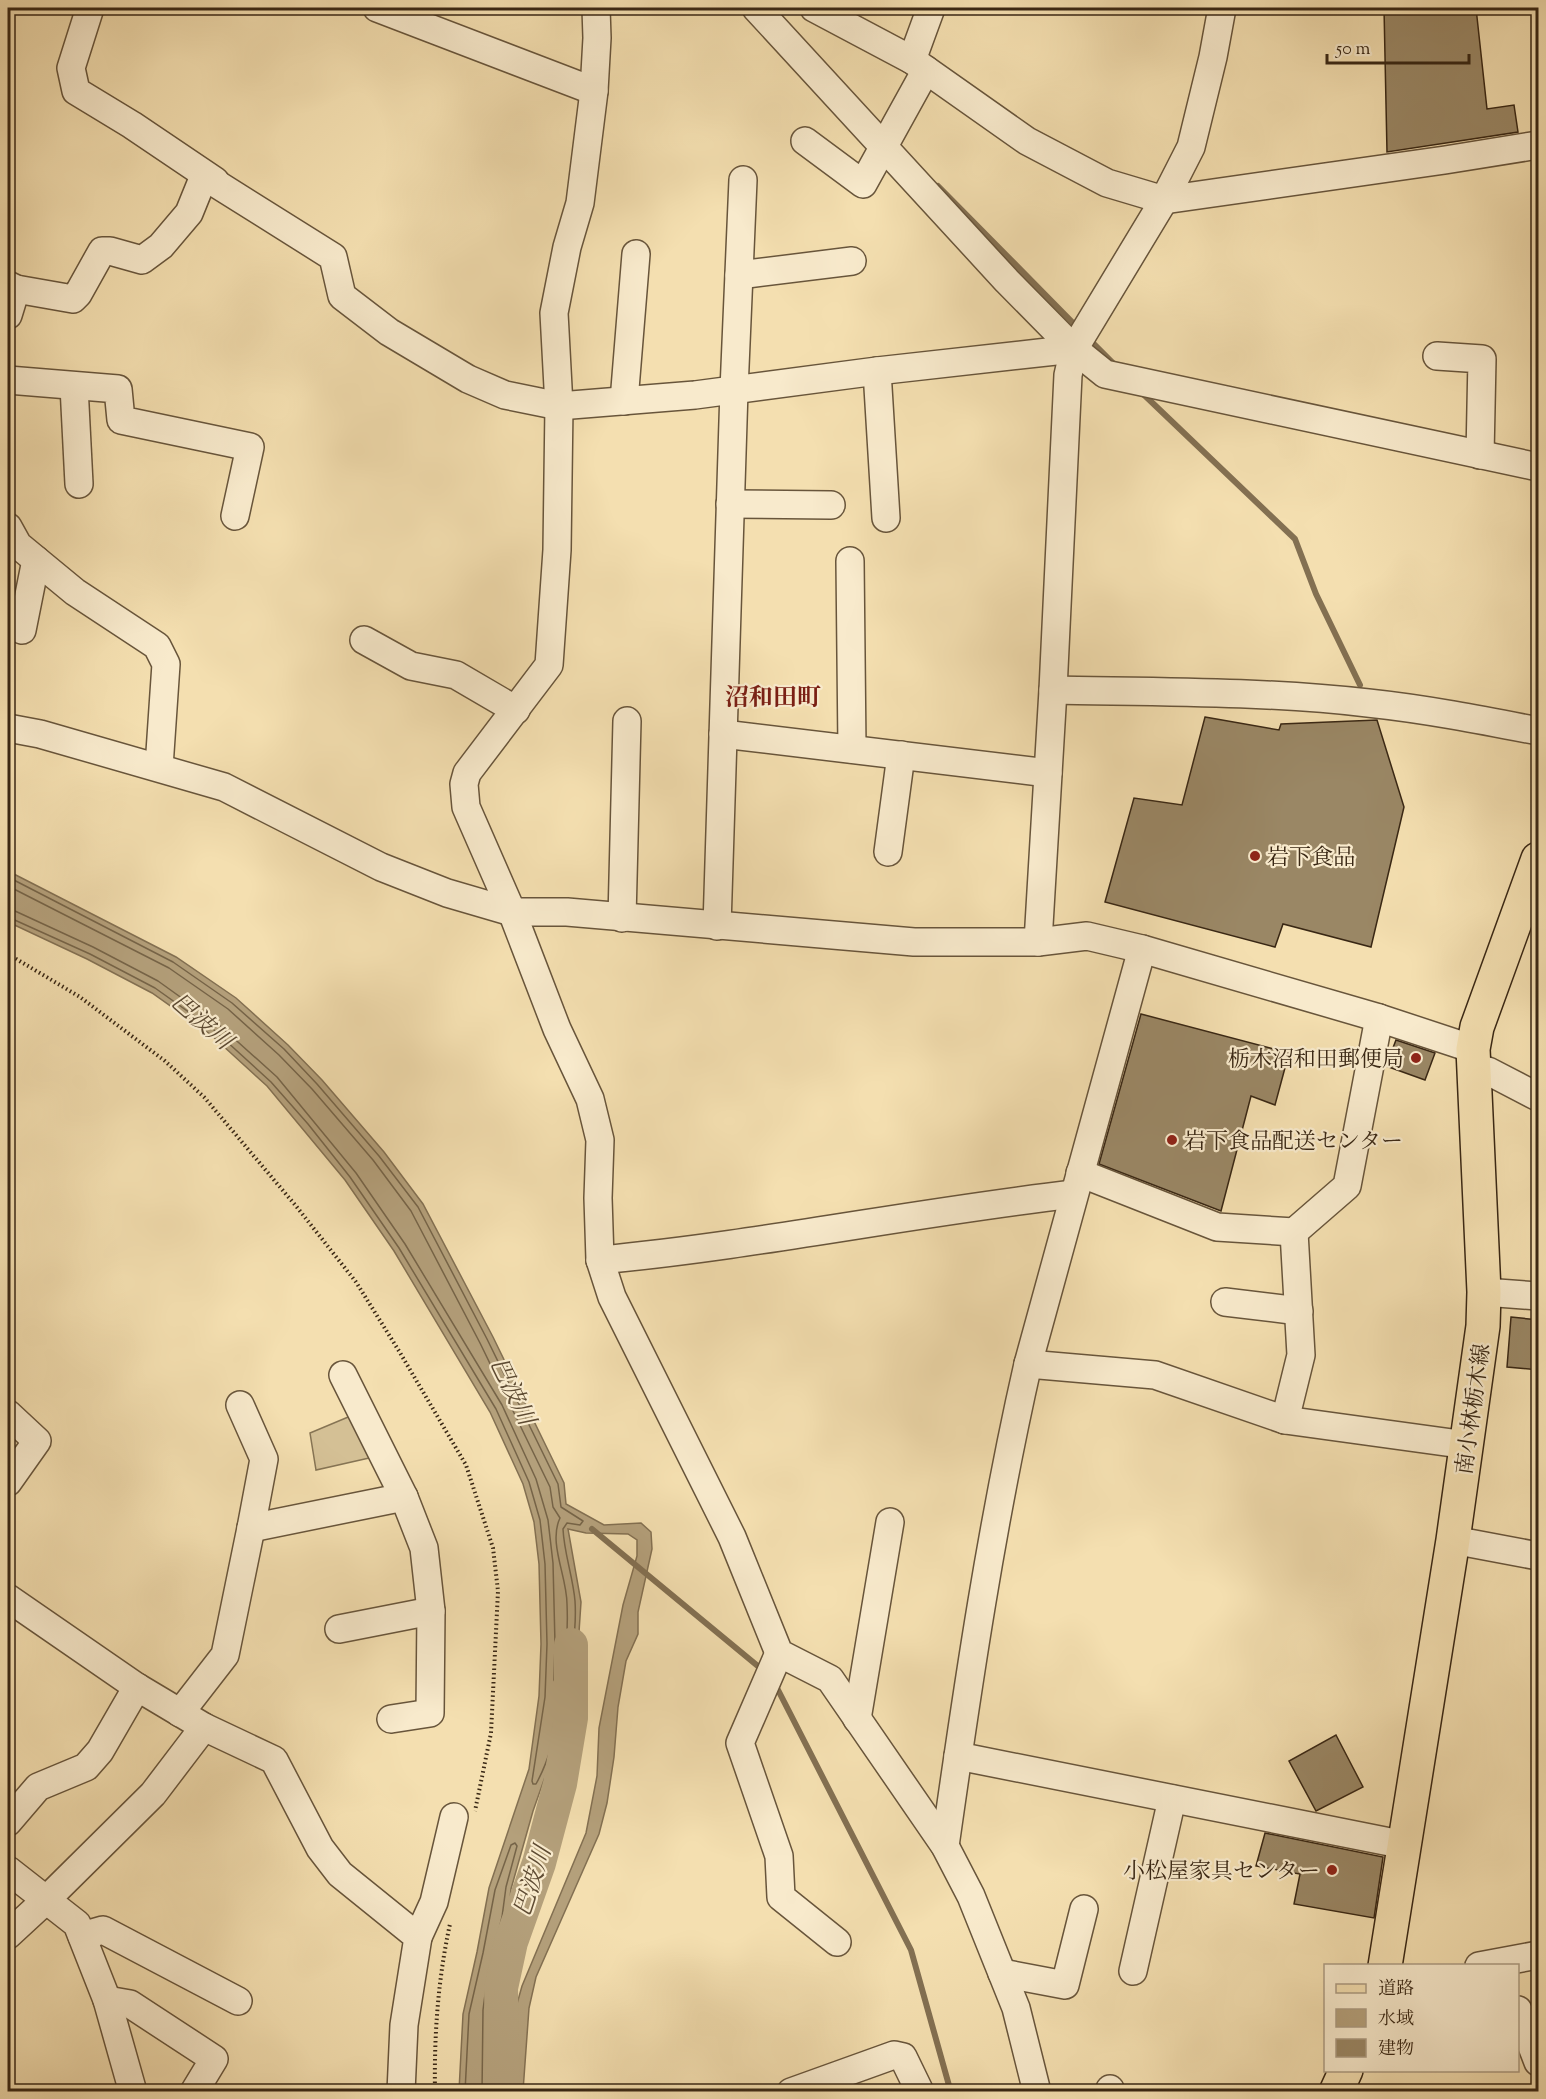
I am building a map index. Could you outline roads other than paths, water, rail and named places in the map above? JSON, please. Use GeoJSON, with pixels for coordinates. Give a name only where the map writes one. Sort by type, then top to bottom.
{"type":"FeatureCollection","features":[{"type":"Feature","properties":{"kind":"main road","name":"南小林栃木線"},"geometry":{"type":"LineString","coordinates":[[1385,1964],[1453,1540],[1482,1335],[1484,1292],[1473,1061],[1477,1027],[1539,859]]}},
{"type":"Feature","properties":{"kind":"main road"},"geometry":{"type":"LineString","coordinates":[[1336,2091],[1345,2072]]}},
{"type":"Feature","properties":{"kind":"street"},"geometry":{"type":"LineString","coordinates":[[90,8],[71,68],[76,91],[132,125],[215,181],[204,176]]}},
{"type":"Feature","properties":{"kind":"street"},"geometry":{"type":"LineString","coordinates":[[376,8],[594,91]]}},
{"type":"Feature","properties":{"kind":"street"},"geometry":{"type":"LineString","coordinates":[[596,8],[594,91],[580,203],[567,247],[554,314],[559,406],[557,550],[549,665],[467,773],[464,784],[466,807],[512,912],[556,1029],[590,1099],[600,1140],[598,1198],[600,1260],[612,1297],[732,1537],[779,1653],[830,1679],[945,1845],[971,1896],[1016,2008],[1037,2091]]}},
{"type":"Feature","properties":{"kind":"street"},"geometry":{"type":"LineString","coordinates":[[756,8],[1007,281],[1074,349],[1104,374],[1539,467]]}},
{"type":"Feature","properties":{"kind":"street"},"geometry":{"type":"LineString","coordinates":[[814,8],[919,65],[1027,141],[1107,183],[1164,200],[1539,145]]}},
{"type":"Feature","properties":{"kind":"street"},"geometry":{"type":"LineString","coordinates":[[806,141],[863,184],[884,145],[919,65],[931,8]]}},
{"type":"Feature","properties":{"kind":"street"},"geometry":{"type":"LineString","coordinates":[[1038,942],[1068,375],[1074,349],[1164,200],[1191,147],[1213,57],[1222,8]]}},
{"type":"Feature","properties":{"kind":"street"},"geometry":{"type":"LineString","coordinates":[[8,315],[12,287],[73,299],[102,251],[142,260],[151,255],[189,213],[204,176]]}},
{"type":"Feature","properties":{"kind":"street"},"geometry":{"type":"LineString","coordinates":[[204,176],[333,257],[342,296],[389,332],[477,383],[505,395],[559,406],[734,390],[1074,349]]}},
{"type":"Feature","properties":{"kind":"street"},"geometry":{"type":"LineString","coordinates":[[717,926],[742,180]]}},
{"type":"Feature","properties":{"kind":"street"},"geometry":{"type":"LineString","coordinates":[[624,401],[636,254]]}},
{"type":"Feature","properties":{"kind":"street"},"geometry":{"type":"LineString","coordinates":[[739,275],[852,261]]}},
{"type":"Feature","properties":{"kind":"street"},"geometry":{"type":"LineString","coordinates":[[1437,356],[1482,359],[1480,455]]}},
{"type":"Feature","properties":{"kind":"street"},"geometry":{"type":"LineString","coordinates":[[877,371],[886,518]]}},
{"type":"Feature","properties":{"kind":"street"},"geometry":{"type":"LineString","coordinates":[[8,380],[118,389],[121,420],[250,447],[235,516]]}},
{"type":"Feature","properties":{"kind":"street"},"geometry":{"type":"LineString","coordinates":[[74,386],[79,484]]}},
{"type":"Feature","properties":{"kind":"street"},"geometry":{"type":"LineString","coordinates":[[730,504],[831,505]]}},
{"type":"Feature","properties":{"kind":"street"},"geometry":{"type":"LineString","coordinates":[[8,527],[18,545],[75,592],[157,646],[166,664],[159,767]]}},
{"type":"Feature","properties":{"kind":"street"},"geometry":{"type":"LineString","coordinates":[[22,630],[36,560]]}},
{"type":"Feature","properties":{"kind":"street"},"geometry":{"type":"LineString","coordinates":[[850,561],[852,749]]}},
{"type":"Feature","properties":{"kind":"street"},"geometry":{"type":"LineString","coordinates":[[364,640],[411,666],[456,675],[516,710]]}},
{"type":"Feature","properties":{"kind":"street"},"geometry":{"type":"LineString","coordinates":[[1053,690],[1229,694],[1366,703],[1461,716],[1539,731]]}},
{"type":"Feature","properties":{"kind":"street"},"geometry":{"type":"LineString","coordinates":[[622,918],[627,721]]}},
{"type":"Feature","properties":{"kind":"street"},"geometry":{"type":"LineString","coordinates":[[8,728],[40,734],[224,787],[381,867],[447,893],[512,912],[567,912],[914,942],[1038,942],[1087,936],[1379,1018],[1473,1061],[1539,1097]]}},
{"type":"Feature","properties":{"kind":"street"},"geometry":{"type":"LineString","coordinates":[[723,734],[1048,773]]}},
{"type":"Feature","properties":{"kind":"street"},"geometry":{"type":"LineString","coordinates":[[888,852],[901,755]]}},
{"type":"Feature","properties":{"kind":"street"},"geometry":{"type":"LineString","coordinates":[[945,1845],[974,1644],[1014,1427],[1028,1364],[1142,950]]}},
{"type":"Feature","properties":{"kind":"street"},"geometry":{"type":"LineString","coordinates":[[600,1260],[666,1254],[1012,1201],[1077,1184],[1216,1227],[1294,1232],[1347,1186],[1379,1018]]}},
{"type":"Feature","properties":{"kind":"street"},"geometry":{"type":"LineString","coordinates":[[1285,1420],[1301,1355],[1294,1232]]}},
{"type":"Feature","properties":{"kind":"street"},"geometry":{"type":"LineString","coordinates":[[1484,1292],[1539,1296]]}},
{"type":"Feature","properties":{"kind":"street"},"geometry":{"type":"LineString","coordinates":[[1225,1302],[1299,1311]]}},
{"type":"Feature","properties":{"kind":"street"},"geometry":{"type":"LineString","coordinates":[[1028,1364],[1155,1375],[1285,1420],[1467,1445]]}},
{"type":"Feature","properties":{"kind":"street"},"geometry":{"type":"LineString","coordinates":[[343,1375],[404,1497],[424,1548],[431,1611],[430,1713],[391,1719]]}},
{"type":"Feature","properties":{"kind":"street"},"geometry":{"type":"LineString","coordinates":[[180,1713],[225,1655],[264,1459],[240,1405]]}},
{"type":"Feature","properties":{"kind":"street"},"geometry":{"type":"LineString","coordinates":[[8,1414],[37,1441],[8,1482]]}},
{"type":"Feature","properties":{"kind":"street"},"geometry":{"type":"LineString","coordinates":[[250,1528],[404,1497]]}},
{"type":"Feature","properties":{"kind":"street"},"geometry":{"type":"LineString","coordinates":[[857,1719],[890,1522]]}},
{"type":"Feature","properties":{"kind":"street"},"geometry":{"type":"LineString","coordinates":[[1453,1540],[1539,1556]]}},
{"type":"Feature","properties":{"kind":"street"},"geometry":{"type":"LineString","coordinates":[[8,1598],[136,1687],[204,1728],[274,1760],[320,1848],[340,1874],[418,1937]]}},
{"type":"Feature","properties":{"kind":"street"},"geometry":{"type":"LineString","coordinates":[[339,1629],[431,1611]]}},
{"type":"Feature","properties":{"kind":"street"},"geometry":{"type":"LineString","coordinates":[[779,1653],[740,1743],[779,1856],[781,1897],[837,1941]]}},
{"type":"Feature","properties":{"kind":"street"},"geometry":{"type":"LineString","coordinates":[[8,1822],[38,1787],[86,1767],[100,1751],[136,1687]]}},
{"type":"Feature","properties":{"kind":"street"},"geometry":{"type":"LineString","coordinates":[[8,1935],[153,1794],[204,1728]]}},
{"type":"Feature","properties":{"kind":"street"},"geometry":{"type":"LineString","coordinates":[[958,1756],[1405,1845]]}},
{"type":"Feature","properties":{"kind":"street"},"geometry":{"type":"LineString","coordinates":[[1133,1971],[1173,1799]]}},
{"type":"Feature","properties":{"kind":"street"},"geometry":{"type":"LineString","coordinates":[[401,2091],[404,2025],[418,1937],[434,1902],[465,1816]]}},
{"type":"Feature","properties":{"kind":"street"},"geometry":{"type":"LineString","coordinates":[[8,1870],[77,1924],[107,2000],[137,2090]]}},
{"type":"Feature","properties":{"kind":"street"},"geometry":{"type":"LineString","coordinates":[[1002,1973],[1065,1985],[1084,1909]]}},
{"type":"Feature","properties":{"kind":"street"},"geometry":{"type":"LineString","coordinates":[[82,1936],[103,1930],[238,2001]]}},
{"type":"Feature","properties":{"kind":"street"},"geometry":{"type":"LineString","coordinates":[[1493,1964],[1539,1955]]}},
{"type":"Feature","properties":{"kind":"street"},"geometry":{"type":"LineString","coordinates":[[107,2000],[130,2004],[214,2059],[194,2091]]}},
{"type":"Feature","properties":{"kind":"street"},"geometry":{"type":"LineString","coordinates":[[1519,2012],[1539,2062]]}},
{"type":"Feature","properties":{"kind":"street"},"geometry":{"type":"LineString","coordinates":[[791,2091],[894,2055],[903,2057],[920,2091]]}},
{"type":"Feature","properties":{"kind":"water"},"geometry":{"type":"Polygon","coordinates":[[[8,871],[176,957],[236,998],[288,1045],[322,1080],[384,1152],[423,1204],[493,1337],[564,1483],[566,1504],[604,1525],[641,1523],[651,1532],[652,1549],[638,1612],[638,1634],[626,1661],[618,1707],[607,1803],[599,1834],[536,1977],[529,2008],[523,2091],[507,2091],[507,2061],[513,2018],[522,1986],[586,1833],[597,1776],[599,1728],[623,1605],[637,1556],[637,1540],[628,1534],[586,1533],[568,1529],[581,1602],[577,1662],[562,1729],[533,1811],[511,1889],[508,1918],[493,1979],[489,2010],[488,2091],[459,2091],[463,2014],[489,1888],[529,1769],[539,1696],[541,1644],[539,1564],[534,1522],[523,1484],[490,1412],[394,1251],[345,1180],[267,1086],[210,1034],[152,993],[8,922],[8,871]]]}},
{"type":"Feature","properties":{"kind":"waterway"},"geometry":{"type":"LineString","coordinates":[[938,186],[1078,328]]}},
{"type":"Feature","properties":{"kind":"waterway"},"geometry":{"type":"LineString","coordinates":[[1087,337],[1116,366]]}},
{"type":"Feature","properties":{"kind":"waterway"},"geometry":{"type":"LineString","coordinates":[[1140,391],[1295,539],[1316,594],[1360,685]]}},
{"type":"Feature","properties":{"kind":"waterway"},"geometry":{"type":"LineString","coordinates":[[592,1529],[765,1672]]}},
{"type":"Feature","properties":{"kind":"waterway","name":"巴波川"},"geometry":{"type":"LineString","coordinates":[[503,2092],[501,1988],[511,1942],[539,1863],[560,1784],[571,1718],[571,1645]]}},
{"type":"Feature","properties":{"kind":"waterway"},"geometry":{"type":"LineString","coordinates":[[775,1684],[911,1950],[952,2092]]}},
{"type":"Feature","properties":{"kind":"place","name":"岩下食品"},"geometry":{"type":"Point","coordinates":[1255,856]}},
{"type":"Feature","properties":{"kind":"place","name":"栃木沼和田郵便局"},"geometry":{"type":"Point","coordinates":[1416,1058]}},
{"type":"Feature","properties":{"kind":"place","name":"岩下食品配送センター"},"geometry":{"type":"Point","coordinates":[1172,1140]}},
{"type":"Feature","properties":{"kind":"place","name":"小松屋家具センター"},"geometry":{"type":"Point","coordinates":[1332,1870]}},
{"type":"Feature","properties":{"kind":"district","name":"沼和田町"},"geometry":{"type":"Point","coordinates":[773,697]}}]}
